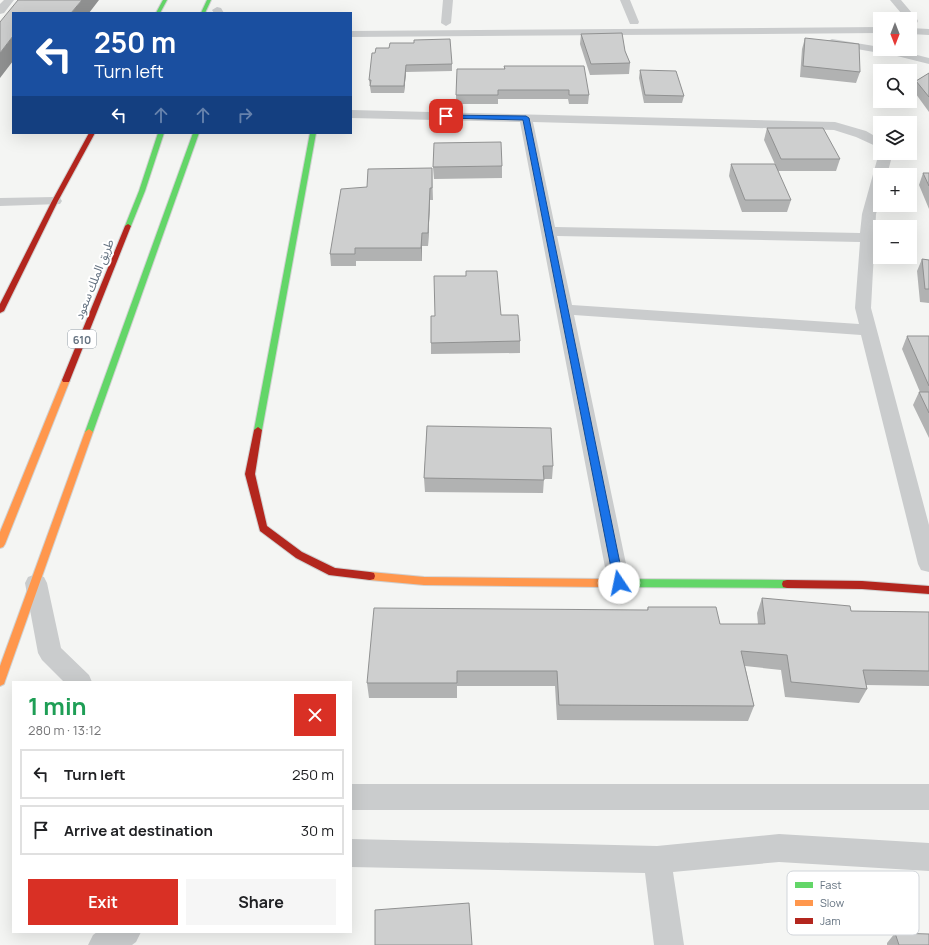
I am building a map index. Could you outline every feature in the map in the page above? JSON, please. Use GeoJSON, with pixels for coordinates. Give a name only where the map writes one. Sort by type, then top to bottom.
{"type":"FeatureCollection","features":[{"type":"Feature","properties":{"kind":"main road"},"geometry":{"type":"LineString","coordinates":[[159,12],[165,0]]}},
{"type":"Feature","properties":{"kind":"main road"},"geometry":{"type":"LineString","coordinates":[[203,12],[209,0]]}},
{"type":"Feature","properties":{"kind":"main road"},"geometry":{"type":"LineString","coordinates":[[0,311],[55,201],[91,134]]}},
{"type":"Feature","properties":{"kind":"main road","name":"طريق الملك سعود"},"geometry":{"type":"LineString","coordinates":[[0,544],[142,191],[161,134]]}},
{"type":"Feature","properties":{"kind":"main road"},"geometry":{"type":"LineString","coordinates":[[0,681],[196,134]]}},
{"type":"Feature","properties":{"kind":"main road"},"geometry":{"type":"LineString","coordinates":[[313,134],[250,474],[263,528],[299,555],[333,572],[424,581],[862,585],[929,590]]}},
{"type":"Feature","properties":{"kind":"street"},"geometry":{"type":"LineString","coordinates":[[0,11],[9,0]]}},
{"type":"Feature","properties":{"kind":"street"},"geometry":{"type":"LineString","coordinates":[[446,23],[448,0]]}},
{"type":"Feature","properties":{"kind":"street"},"geometry":{"type":"LineString","coordinates":[[625,0],[634,22]]}},
{"type":"Feature","properties":{"kind":"street"},"geometry":{"type":"LineString","coordinates":[[895,0],[903,12]]}},
{"type":"Feature","properties":{"kind":"street"},"geometry":{"type":"LineString","coordinates":[[352,23],[873,22]]}},
{"type":"Feature","properties":{"kind":"street"},"geometry":{"type":"LineString","coordinates":[[917,24],[929,22]]}},
{"type":"Feature","properties":{"kind":"street"},"geometry":{"type":"LineString","coordinates":[[917,27],[929,32]]}},
{"type":"Feature","properties":{"kind":"street"},"geometry":{"type":"LineString","coordinates":[[352,34],[873,30]]}},
{"type":"Feature","properties":{"kind":"street"},"geometry":{"type":"LineString","coordinates":[[740,31],[800,37],[897,53],[929,60]]}},
{"type":"Feature","properties":{"kind":"street"},"geometry":{"type":"LineString","coordinates":[[352,114],[835,126],[861,134],[873,140]]}},
{"type":"Feature","properties":{"kind":"street"},"geometry":{"type":"LineString","coordinates":[[526,118],[619,583]]}},
{"type":"Feature","properties":{"kind":"street"},"geometry":{"type":"LineString","coordinates":[[873,200],[869,214],[863,308],[929,564]]}},
{"type":"Feature","properties":{"kind":"street"},"geometry":{"type":"LineString","coordinates":[[0,202],[55,201]]}},
{"type":"Feature","properties":{"kind":"street"},"geometry":{"type":"LineString","coordinates":[[548,231],[868,238]]}},
{"type":"Feature","properties":{"kind":"street"},"geometry":{"type":"LineString","coordinates":[[564,309],[869,330]]}},
{"type":"Feature","properties":{"kind":"street"},"geometry":{"type":"LineString","coordinates":[[36,583],[50,653],[79,681]]}},
{"type":"Feature","properties":{"kind":"street"},"geometry":{"type":"LineString","coordinates":[[352,797],[929,797]]}},
{"type":"Feature","properties":{"kind":"street"},"geometry":{"type":"LineString","coordinates":[[352,853],[657,860],[779,848],[929,857]]}},
{"type":"Feature","properties":{"kind":"street"},"geometry":{"type":"LineString","coordinates":[[657,860],[669,945]]}},
{"type":"Feature","properties":{"kind":"street"},"geometry":{"type":"LineString","coordinates":[[103,945],[124,933]]}},
{"type":"Feature","properties":{"kind":"building"},"geometry":{"type":"Polygon","coordinates":[[[18,0],[82,0],[72,12],[12,12],[12,37],[0,53],[0,22],[18,0]]]}},
{"type":"Feature","properties":{"kind":"building"},"geometry":{"type":"Polygon","coordinates":[[[622,33],[625,51],[630,63],[591,64],[581,34],[622,33]]]}},
{"type":"Feature","properties":{"kind":"building"},"geometry":{"type":"Polygon","coordinates":[[[805,38],[859,44],[860,72],[803,66],[805,38]]]}},
{"type":"Feature","properties":{"kind":"building"},"geometry":{"type":"Polygon","coordinates":[[[450,39],[452,64],[406,65],[404,86],[370,86],[371,80],[369,80],[372,53],[375,53],[376,48],[389,48],[390,43],[414,43],[414,40],[450,39]]]}},
{"type":"Feature","properties":{"kind":"building"},"geometry":{"type":"Polygon","coordinates":[[[504,66],[584,66],[589,95],[569,95],[569,90],[498,90],[498,95],[456,95],[457,69],[505,69],[504,66]]]}},
{"type":"Feature","properties":{"kind":"building"},"geometry":{"type":"Polygon","coordinates":[[[640,70],[676,71],[684,96],[645,95],[640,70]]]}},
{"type":"Feature","properties":{"kind":"building"},"geometry":{"type":"Polygon","coordinates":[[[929,73],[929,97],[917,82],[917,80],[929,73]]]}},
{"type":"Feature","properties":{"kind":"building"},"geometry":{"type":"Polygon","coordinates":[[[767,128],[823,128],[840,159],[781,159],[767,128]]]}},
{"type":"Feature","properties":{"kind":"building"},"geometry":{"type":"Polygon","coordinates":[[[501,142],[502,166],[433,167],[434,143],[501,142]]]}},
{"type":"Feature","properties":{"kind":"building"},"geometry":{"type":"Polygon","coordinates":[[[731,164],[775,164],[791,200],[745,200],[731,164]]]}},
{"type":"Feature","properties":{"kind":"building"},"geometry":{"type":"Polygon","coordinates":[[[432,168],[432,188],[430,188],[428,233],[422,233],[421,248],[355,248],[355,254],[330,254],[341,189],[367,187],[368,169],[432,168]]]}},
{"type":"Feature","properties":{"kind":"building"},"geometry":{"type":"Polygon","coordinates":[[[923,173],[929,173],[929,186],[923,173]]]}},
{"type":"Feature","properties":{"kind":"building"},"geometry":{"type":"Polygon","coordinates":[[[922,259],[929,260],[929,289],[925,289],[922,259]]]}},
{"type":"Feature","properties":{"kind":"building"},"geometry":{"type":"Polygon","coordinates":[[[466,271],[497,271],[501,315],[518,315],[520,341],[431,343],[431,316],[435,316],[434,276],[466,276],[466,271]]]}},
{"type":"Feature","properties":{"kind":"building"},"geometry":{"type":"Polygon","coordinates":[[[907,336],[929,336],[929,386],[907,336]]]}},
{"type":"Feature","properties":{"kind":"building"},"geometry":{"type":"Polygon","coordinates":[[[919,392],[929,392],[929,413],[919,392]]]}},
{"type":"Feature","properties":{"kind":"building"},"geometry":{"type":"Polygon","coordinates":[[[427,426],[551,428],[553,466],[543,466],[544,480],[424,478],[427,426]]]}},
{"type":"Feature","properties":{"kind":"building"},"geometry":{"type":"Polygon","coordinates":[[[762,598],[850,606],[851,611],[929,612],[929,671],[863,670],[867,689],[791,682],[787,655],[741,651],[754,706],[559,705],[557,671],[457,671],[457,683],[367,683],[374,608],[648,610],[648,607],[716,607],[720,624],[765,624],[762,598]]]}},
{"type":"Feature","properties":{"kind":"building"},"geometry":{"type":"Polygon","coordinates":[[[469,903],[472,945],[375,945],[375,910],[469,903]]]}},
{"type":"Feature","properties":{"kind":"building"},"geometry":{"type":"Polygon","coordinates":[[[929,934],[929,945],[899,945],[896,935],[929,934]]]}},
{"type":"Feature","properties":{"kind":"traffic: fast"},"geometry":{"type":"LineString","coordinates":[[159,12],[165,0]]}},
{"type":"Feature","properties":{"kind":"traffic: fast"},"geometry":{"type":"LineString","coordinates":[[203,12],[209,0]]}},
{"type":"Feature","properties":{"kind":"traffic: fast"},"geometry":{"type":"LineString","coordinates":[[128,226],[142,191],[161,134]]}},
{"type":"Feature","properties":{"kind":"traffic: fast"},"geometry":{"type":"LineString","coordinates":[[89,432],[196,134]]}},
{"type":"Feature","properties":{"kind":"traffic: fast"},"geometry":{"type":"LineString","coordinates":[[258,430],[313,134]]}},
{"type":"Feature","properties":{"kind":"traffic: fast"},"geometry":{"type":"LineString","coordinates":[[604,583],[787,584]]}},
{"type":"Feature","properties":{"kind":"traffic: slow"},"geometry":{"type":"LineString","coordinates":[[0,544],[66,380]]}},
{"type":"Feature","properties":{"kind":"traffic: slow"},"geometry":{"type":"LineString","coordinates":[[0,681],[89,432]]}},
{"type":"Feature","properties":{"kind":"traffic: slow"},"geometry":{"type":"LineString","coordinates":[[370,576],[424,581],[604,583]]}},
{"type":"Feature","properties":{"kind":"traffic: jam"},"geometry":{"type":"LineString","coordinates":[[0,311],[55,201],[91,134]]}},
{"type":"Feature","properties":{"kind":"traffic: jam"},"geometry":{"type":"LineString","coordinates":[[66,380],[128,226]]}},
{"type":"Feature","properties":{"kind":"traffic: jam"},"geometry":{"type":"LineString","coordinates":[[258,430],[250,474],[263,528],[299,555],[333,572],[370,576]]}},
{"type":"Feature","properties":{"kind":"traffic: jam"},"geometry":{"type":"LineString","coordinates":[[787,584],[862,585],[929,590]]}},
{"type":"Feature","properties":{"kind":"route"},"geometry":{"type":"LineString","coordinates":[[446,116],[526,118],[619,583]]}}]}
